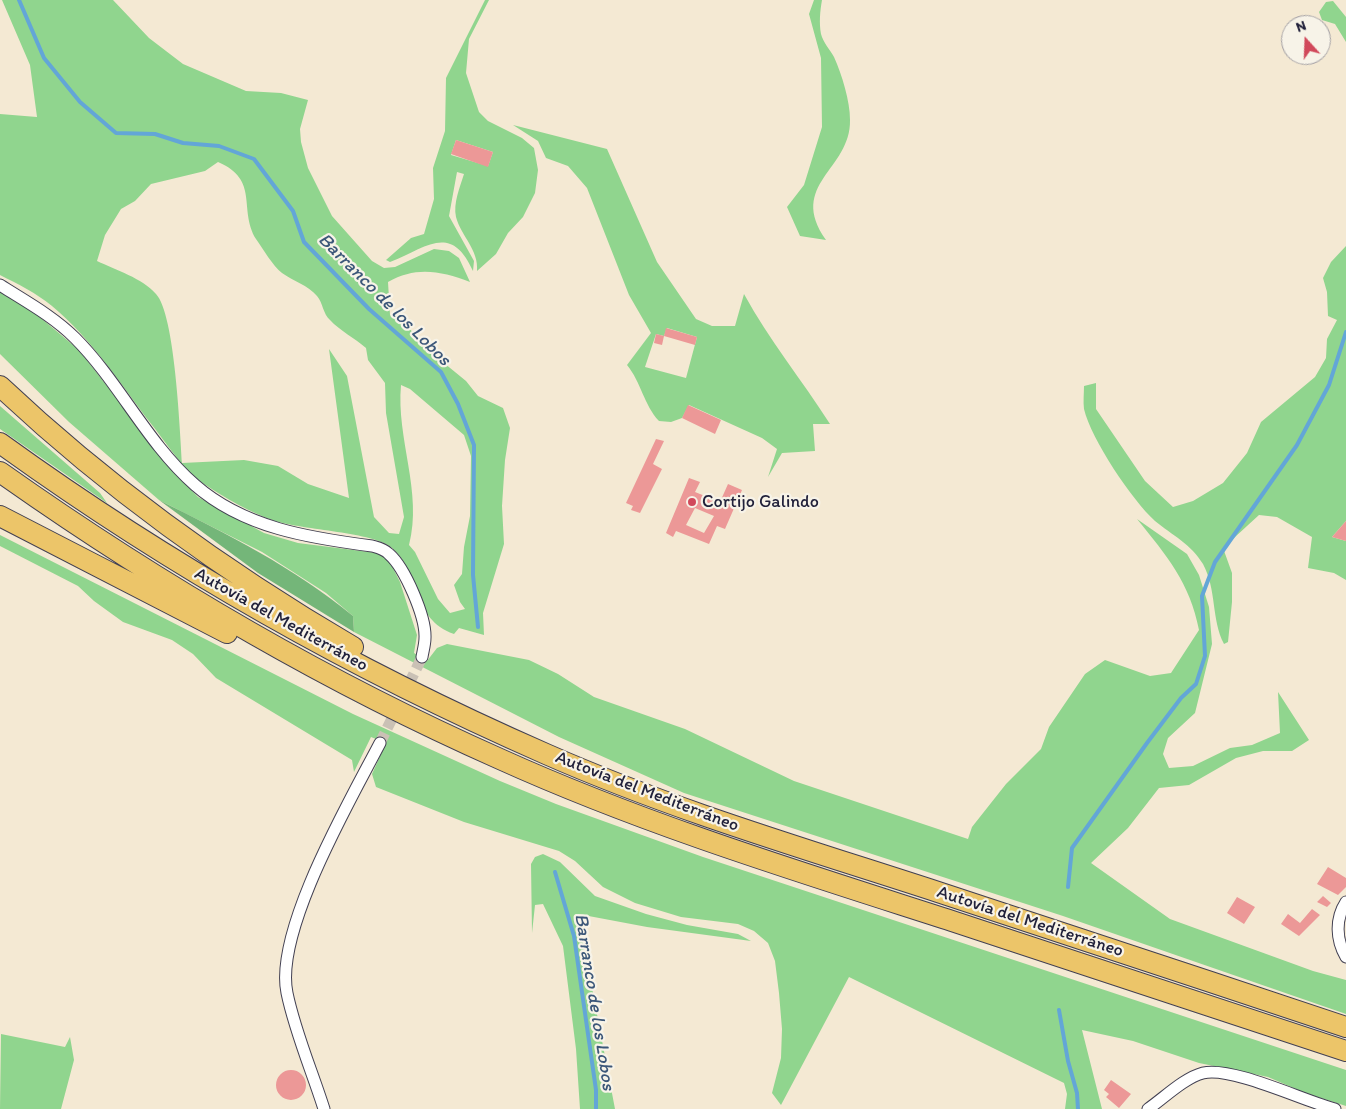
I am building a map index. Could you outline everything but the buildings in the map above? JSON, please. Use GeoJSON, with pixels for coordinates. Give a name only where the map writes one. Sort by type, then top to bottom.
{"type":"FeatureCollection","features":[{"type":"Feature","properties":{"kind":"highway"},"geometry":{"type":"LineString","coordinates":[[0,386],[84,461],[171,530],[281,604],[401,675],[426,700]]}},
{"type":"Feature","properties":{"kind":"highway","name":"Autovía del Mediterráneo"},"geometry":{"type":"LineString","coordinates":[[0,443],[128,532],[254,608],[426,700],[548,755],[702,815],[1346,1027]]}},
{"type":"Feature","properties":{"kind":"highway","name":"Autovía del Mediterráneo"},"geometry":{"type":"LineString","coordinates":[[0,472],[114,550],[288,655],[424,724],[501,760],[690,836],[1346,1051]]}},
{"type":"Feature","properties":{"kind":"highway"},"geometry":{"type":"LineString","coordinates":[[0,516],[234,636],[288,655]]}},
{"type":"Feature","properties":{"kind":"street"},"geometry":{"type":"LineString","coordinates":[[0,285],[42,312],[74,337],[172,461],[195,486],[238,513],[264,524],[292,533],[372,546],[384,549],[391,555],[407,581],[419,611],[425,637],[422,657]]}},
{"type":"Feature","properties":{"kind":"street"},"geometry":{"type":"LineString","coordinates":[[324,1109],[286,992],[290,941],[323,854],[380,743]]}},
{"type":"Feature","properties":{"kind":"street"},"geometry":{"type":"LineString","coordinates":[[1346,902],[1341,909],[1338,926],[1339,941],[1346,957]]}},
{"type":"Feature","properties":{"kind":"street"},"geometry":{"type":"LineString","coordinates":[[1148,1109],[1203,1073],[1229,1074],[1335,1109]]}},
{"type":"Feature","properties":{"kind":"green space"},"geometry":{"type":"Polygon","coordinates":[[[2,0],[113,0],[149,38],[183,64],[246,91],[281,93],[308,100],[300,129],[301,142],[308,168],[332,216],[372,261],[384,268],[395,267],[434,249],[449,251],[459,258],[470,282],[439,273],[419,272],[398,277],[388,282],[390,315],[406,325],[433,354],[466,381],[478,396],[503,408],[510,428],[505,460],[502,506],[504,544],[483,613],[484,635],[459,628],[454,634],[440,627],[430,618],[423,607],[402,559],[392,548],[383,543],[370,538],[275,521],[238,505],[204,484],[189,472],[176,457],[105,362],[80,332],[46,301],[0,275],[0,114],[37,117],[30,65],[2,0]],[[218,162],[205,171],[151,184],[135,201],[121,209],[105,235],[97,261],[144,283],[156,294],[162,306],[168,324],[172,348],[182,463],[244,460],[278,466],[308,484],[349,498],[329,349],[347,376],[374,517],[389,533],[399,534],[404,517],[386,413],[385,383],[368,360],[366,348],[330,320],[313,292],[282,273],[272,262],[256,239],[251,228],[244,186],[231,169],[218,162]],[[401,385],[402,425],[413,505],[409,545],[415,552],[438,599],[450,613],[465,609],[460,602],[454,585],[462,574],[464,547],[470,516],[471,456],[464,435],[410,389],[401,385]]]}},
{"type":"Feature","properties":{"kind":"green space"},"geometry":{"type":"Polygon","coordinates":[[[485,0],[489,0],[469,39],[466,73],[479,112],[488,121],[522,138],[534,148],[538,170],[535,193],[523,217],[508,233],[496,254],[477,271],[473,250],[456,217],[456,201],[464,174],[457,172],[449,216],[474,261],[473,271],[465,256],[456,247],[447,243],[426,246],[390,262],[386,260],[411,238],[424,234],[434,199],[433,168],[445,131],[446,78],[485,0]],[[456,140],[451,155],[488,166],[493,152],[456,140]]]}},
{"type":"Feature","properties":{"kind":"green space"},"geometry":{"type":"Polygon","coordinates":[[[814,0],[822,0],[821,34],[840,72],[850,113],[848,137],[817,191],[813,205],[816,221],[826,240],[800,236],[787,207],[804,185],[822,127],[821,58],[809,14],[814,0]]]}},
{"type":"Feature","properties":{"kind":"green space"},"geometry":{"type":"Polygon","coordinates":[[[1333,1],[1346,17],[1346,42],[1335,24],[1331,23],[1331,15],[1320,15],[1319,12],[1326,2],[1333,1]]]}},
{"type":"Feature","properties":{"kind":"green space"},"geometry":{"type":"Polygon","coordinates":[[[513,125],[607,149],[657,262],[696,319],[712,326],[735,326],[744,294],[764,328],[830,424],[813,424],[815,451],[782,453],[768,477],[777,449],[762,438],[689,405],[682,418],[671,422],[659,421],[627,365],[651,333],[629,295],[587,188],[568,166],[546,158],[538,141],[513,125]],[[667,328],[664,336],[656,334],[645,367],[686,378],[697,337],[667,328]]]}},
{"type":"Feature","properties":{"kind":"green space"},"geometry":{"type":"Polygon","coordinates":[[[1346,246],[1346,521],[1332,537],[1346,541],[1346,580],[1334,573],[1308,568],[1312,537],[1277,517],[1259,515],[1223,548],[1232,573],[1232,602],[1228,642],[1224,644],[1217,625],[1210,584],[1203,564],[1187,545],[1155,521],[1124,484],[1103,452],[1088,422],[1084,409],[1084,386],[1096,383],[1096,409],[1145,481],[1173,507],[1193,501],[1223,483],[1247,453],[1261,422],[1315,377],[1326,358],[1327,339],[1337,320],[1328,316],[1327,292],[1323,278],[1331,262],[1346,246]]]}},
{"type":"Feature","properties":{"kind":"green space"},"geometry":{"type":"Polygon","coordinates":[[[0,290],[35,313],[79,350],[174,472],[198,497],[264,533],[298,543],[377,553],[389,560],[400,582],[417,635],[414,653],[427,661],[437,648],[447,644],[529,660],[558,674],[594,697],[685,729],[794,781],[968,839],[972,827],[1006,784],[1041,749],[1049,727],[1085,674],[1105,660],[1150,676],[1171,673],[1199,630],[1190,598],[1176,571],[1137,519],[1187,554],[1199,575],[1209,607],[1212,644],[1195,713],[1168,738],[1163,754],[1169,768],[1193,766],[1230,748],[1252,745],[1280,733],[1278,692],[1309,740],[1292,751],[1263,751],[1236,758],[1189,785],[1159,788],[1128,828],[1091,863],[1170,919],[1313,971],[1346,980],[1346,1014],[1063,916],[684,793],[559,737],[354,632],[353,616],[326,593],[262,552],[159,500],[69,422],[0,354],[0,290]]]}},
{"type":"Feature","properties":{"kind":"green space"},"geometry":{"type":"Polygon","coordinates":[[[0,406],[100,493],[107,503],[0,429],[0,406]]]}},
{"type":"Feature","properties":{"kind":"green space"},"geometry":{"type":"Polygon","coordinates":[[[159,500],[235,539],[308,582],[353,616],[354,632],[258,573],[159,500]]]}},
{"type":"Feature","properties":{"kind":"green space"},"geometry":{"type":"Polygon","coordinates":[[[0,535],[353,714],[500,781],[556,804],[703,857],[1346,1070],[1346,1106],[1305,1093],[1268,1077],[1199,1063],[1133,1041],[1082,1030],[1102,1109],[1065,1109],[1067,1094],[1064,1083],[849,977],[781,1105],[772,1093],[781,1058],[782,1029],[775,961],[768,943],[754,931],[738,924],[681,917],[635,903],[603,887],[575,861],[559,851],[464,822],[376,787],[372,774],[386,743],[371,737],[354,772],[352,760],[216,678],[193,654],[172,640],[123,622],[94,601],[78,586],[0,546],[0,535]]]}},
{"type":"Feature","properties":{"kind":"green space"},"geometry":{"type":"Polygon","coordinates":[[[543,854],[560,862],[595,896],[646,914],[687,925],[738,934],[751,941],[647,927],[578,914],[615,1109],[580,1109],[576,1049],[563,946],[543,904],[535,905],[532,933],[531,864],[535,857],[543,854]]]}},
{"type":"Feature","properties":{"kind":"green space"},"geometry":{"type":"Polygon","coordinates":[[[1,1034],[65,1047],[70,1037],[74,1060],[61,1109],[0,1109],[1,1034]]]}},
{"type":"Feature","properties":{"kind":"waterway","name":"Barranco de los Lobos"},"geometry":{"type":"LineString","coordinates":[[19,0],[44,58],[80,102],[116,133],[155,134],[183,143],[219,146],[254,159],[293,211],[304,242],[369,309],[441,372],[458,404],[474,445],[473,575],[478,627]]}},
{"type":"Feature","properties":{"kind":"waterway"},"geometry":{"type":"LineString","coordinates":[[1068,887],[1072,848],[1181,698],[1196,684],[1205,656],[1202,596],[1215,562],[1297,445],[1329,385],[1346,332]]}},
{"type":"Feature","properties":{"kind":"waterway","name":"Barranco de los Lobos"},"geometry":{"type":"LineString","coordinates":[[555,872],[574,936],[596,1090],[596,1109]]}},
{"type":"Feature","properties":{"kind":"waterway"},"geometry":{"type":"LineString","coordinates":[[1059,1010],[1068,1061],[1077,1093],[1078,1109]]}},
{"type":"Feature","properties":{"kind":"tunnel"},"geometry":{"type":"LineString","coordinates":[[380,743],[422,657]]}},
{"type":"Feature","properties":{"kind":"place","name":"Cortijo Galindo"},"geometry":{"type":"Point","coordinates":[692,502]}}]}
